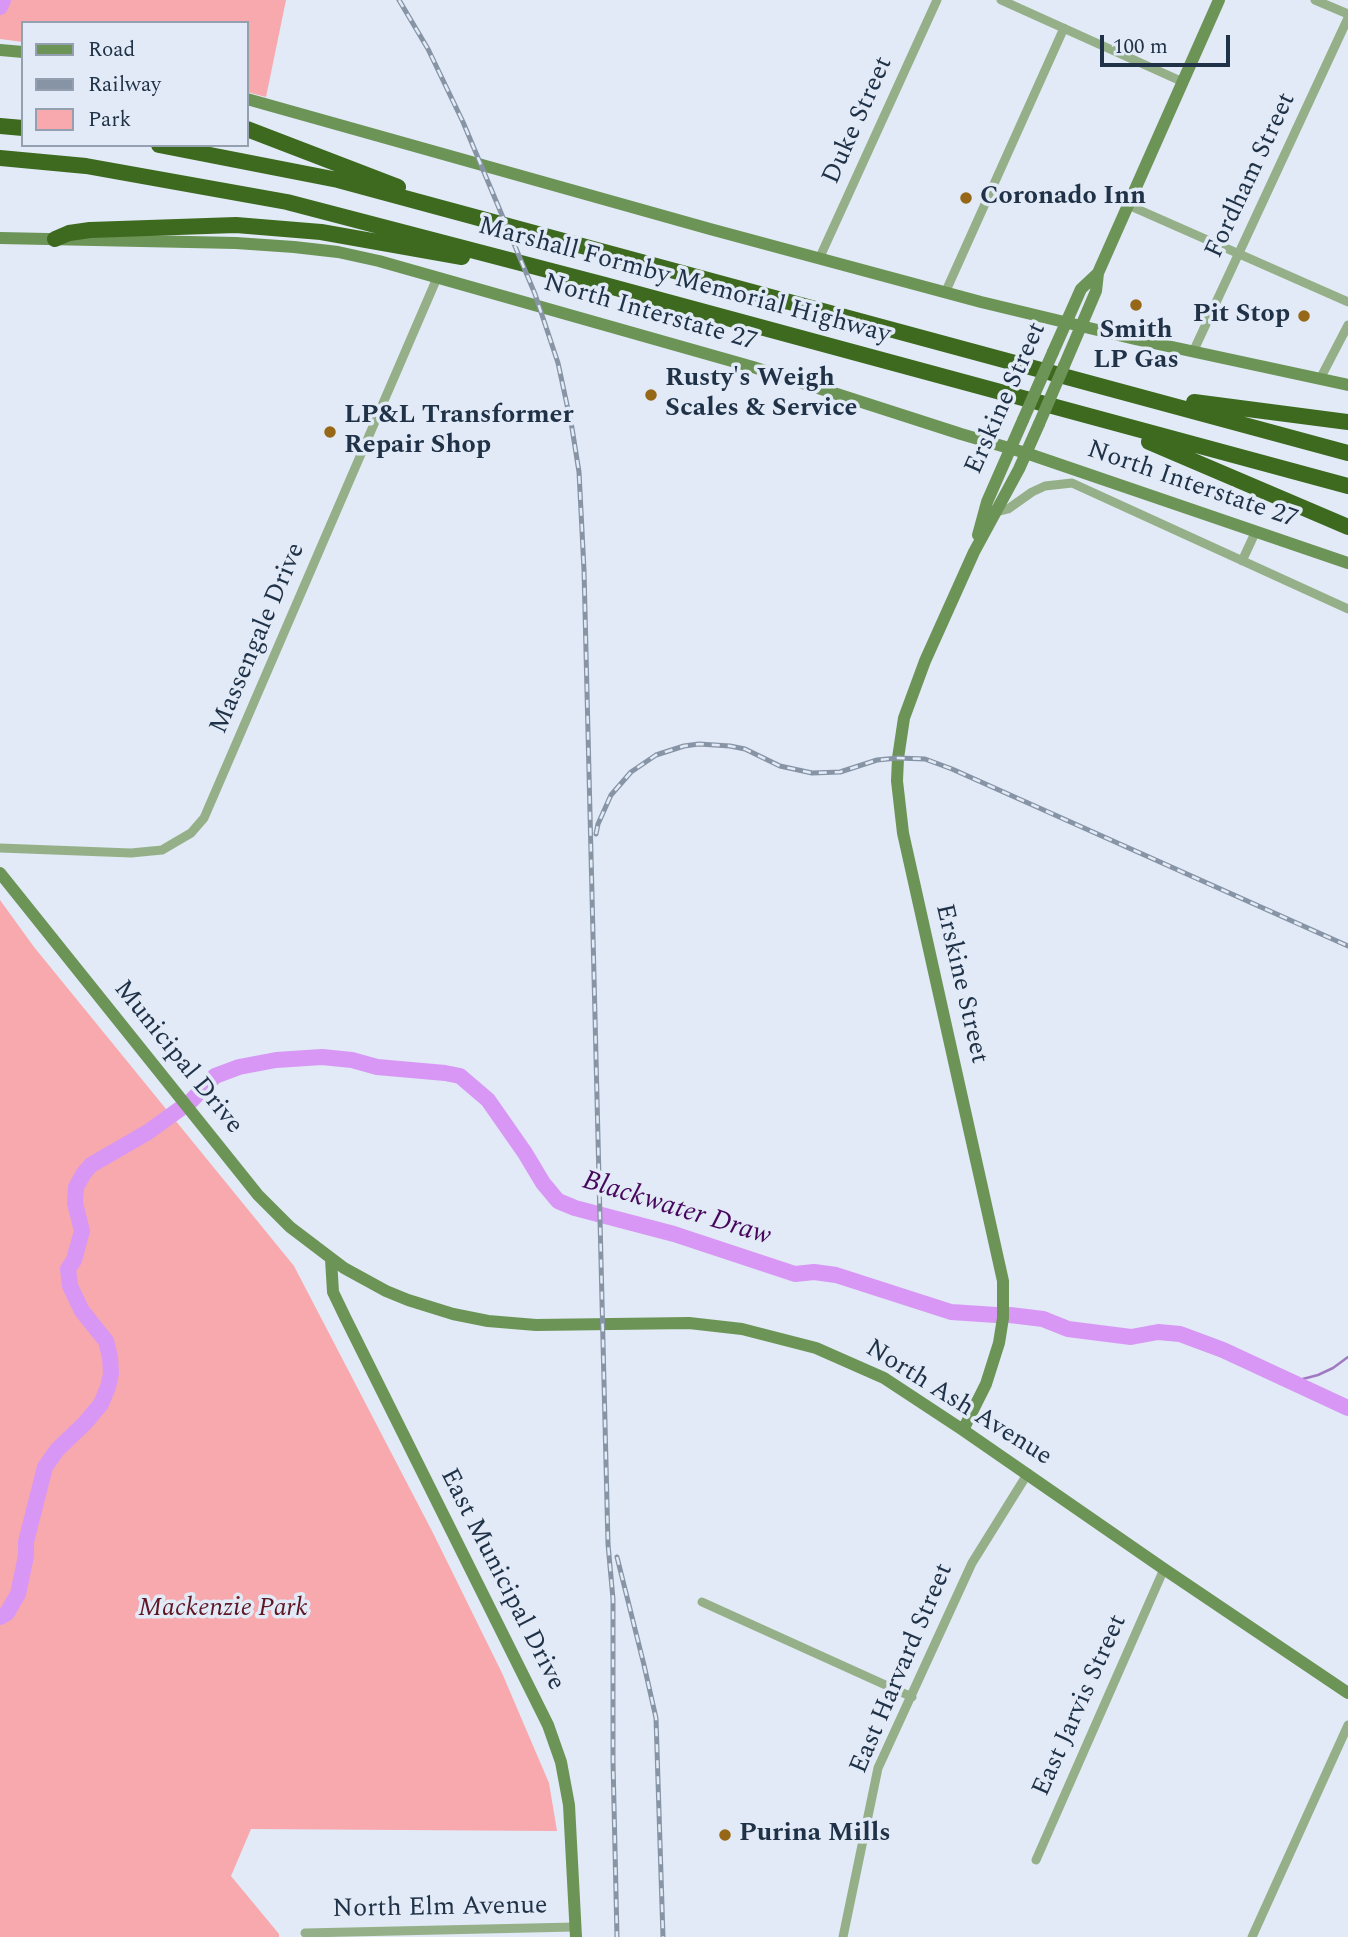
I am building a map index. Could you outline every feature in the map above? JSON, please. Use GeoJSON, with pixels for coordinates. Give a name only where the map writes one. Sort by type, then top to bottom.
{"type":"FeatureCollection","features":[{"type":"Feature","properties":{"kind":"highway"},"geometry":{"type":"LineString","coordinates":[[0,126],[21,128]]}},
{"type":"Feature","properties":{"kind":"highway"},"geometry":{"type":"LineString","coordinates":[[248,129],[389,183],[438,206]]}},
{"type":"Feature","properties":{"kind":"highway","name":"Marshall Formby Memorial Highway"},"geometry":{"type":"LineString","coordinates":[[169,147],[338,180],[1348,453]]}},
{"type":"Feature","properties":{"kind":"highway","name":"Marshall Formby Memorial Highway"},"geometry":{"type":"LineString","coordinates":[[0,158],[86,166],[287,202],[1348,486]]}},
{"type":"Feature","properties":{"kind":"highway"},"geometry":{"type":"LineString","coordinates":[[55,239],[69,233],[90,230],[210,225],[268,226],[339,234],[599,284]]}},
{"type":"Feature","properties":{"kind":"highway"},"geometry":{"type":"LineString","coordinates":[[1141,396],[1348,422]]}},
{"type":"Feature","properties":{"kind":"highway"},"geometry":{"type":"LineString","coordinates":[[1065,410],[1175,452],[1348,527]]}},
{"type":"Feature","properties":{"kind":"street","name":"Duke Street"},"geometry":{"type":"LineString","coordinates":[[819,259],[937,0]]}},
{"type":"Feature","properties":{"kind":"street"},"geometry":{"type":"LineString","coordinates":[[1001,0],[1183,82]]}},
{"type":"Feature","properties":{"kind":"street","name":"Erskine Street"},"geometry":{"type":"LineString","coordinates":[[963,1430],[986,1384],[999,1343],[1003,1318],[1003,1281],[905,843],[897,781],[900,738],[914,688],[974,552],[1039,424],[1082,327],[1096,291],[1098,273],[1219,0]]}},
{"type":"Feature","properties":{"kind":"street"},"geometry":{"type":"LineString","coordinates":[[1315,0],[1348,16]]}},
{"type":"Feature","properties":{"kind":"street","name":"Fordham Street"},"geometry":{"type":"LineString","coordinates":[[1193,352],[1348,16]]}},
{"type":"Feature","properties":{"kind":"street"},"geometry":{"type":"LineString","coordinates":[[945,292],[1064,28]]}},
{"type":"Feature","properties":{"kind":"street"},"geometry":{"type":"LineString","coordinates":[[0,50],[21,52]]}},
{"type":"Feature","properties":{"kind":"street"},"geometry":{"type":"LineString","coordinates":[[248,99],[945,292],[1082,327],[1348,385]]}},
{"type":"Feature","properties":{"kind":"street"},"geometry":{"type":"LineString","coordinates":[[1128,205],[1348,302]]}},
{"type":"Feature","properties":{"kind":"street","name":"North Interstate 27"},"geometry":{"type":"LineString","coordinates":[[0,238],[236,243],[338,252],[753,367],[1026,453],[1348,563]]}},
{"type":"Feature","properties":{"kind":"street","name":"Erskine Street"},"geometry":{"type":"LineString","coordinates":[[974,552],[987,502],[1065,323],[1081,289],[1098,273]]}},
{"type":"Feature","properties":{"kind":"street","name":"Massengale Drive"},"geometry":{"type":"LineString","coordinates":[[0,848],[131,853],[162,850],[191,833],[204,818],[438,278]]}},
{"type":"Feature","properties":{"kind":"street"},"geometry":{"type":"LineString","coordinates":[[1320,379],[1348,325]]}},
{"type":"Feature","properties":{"kind":"street"},"geometry":{"type":"LineString","coordinates":[[996,512],[1008,509],[1045,486],[1072,484],[1348,609]]}},
{"type":"Feature","properties":{"kind":"street"},"geometry":{"type":"LineString","coordinates":[[1242,561],[1255,533]]}},
{"type":"Feature","properties":{"kind":"street","name":"Municipal Drive"},"geometry":{"type":"LineString","coordinates":[[0,873],[276,1214],[331,1259]]}},
{"type":"Feature","properties":{"kind":"street","name":"North Ash Avenue"},"geometry":{"type":"LineString","coordinates":[[331,1259],[364,1279],[408,1300],[488,1321],[536,1325],[689,1324],[742,1329],[816,1348],[884,1378],[1028,1473],[1348,1693]]}},
{"type":"Feature","properties":{"kind":"street","name":"East Municipal Drive"},"geometry":{"type":"LineString","coordinates":[[331,1259],[333,1292],[548,1725],[561,1762],[569,1805],[575,1932]]}},
{"type":"Feature","properties":{"kind":"street","name":"East Harvard Street"},"geometry":{"type":"LineString","coordinates":[[843,1937],[878,1768],[972,1563],[1028,1473]]}},
{"type":"Feature","properties":{"kind":"street","name":"East Jarvis Street"},"geometry":{"type":"LineString","coordinates":[[1036,1860],[1164,1569]]}},
{"type":"Feature","properties":{"kind":"street"},"geometry":{"type":"LineString","coordinates":[[702,1602],[912,1697]]}},
{"type":"Feature","properties":{"kind":"street"},"geometry":{"type":"LineString","coordinates":[[1252,1937],[1348,1725]]}},
{"type":"Feature","properties":{"kind":"street","name":"North Elm Avenue"},"geometry":{"type":"LineString","coordinates":[[305,1933],[362,1935],[575,1932]]}},
{"type":"Feature","properties":{"kind":"green space"},"geometry":{"type":"Polygon","coordinates":[[[0,0],[286,0],[266,97],[248,92],[248,21],[21,21],[21,42],[0,39],[0,0]]]}},
{"type":"Feature","properties":{"kind":"green space","name":"Mackenzie Park"},"geometry":{"type":"Polygon","coordinates":[[[0,900],[34,947],[294,1266],[433,1533],[502,1673],[549,1783],[557,1831],[251,1829],[231,1876],[279,1937],[0,1937],[0,900]]]}},
{"type":"Feature","properties":{"kind":"waterway"},"geometry":{"type":"LineString","coordinates":[[0,7],[3,0]]}},
{"type":"Feature","properties":{"kind":"waterway","name":"Blackwater Draw"},"geometry":{"type":"LineString","coordinates":[[0,1617],[7,1613],[18,1594],[26,1556],[26,1542],[45,1467],[57,1450],[101,1404],[111,1374],[106,1341],[82,1311],[70,1286],[68,1269],[74,1260],[82,1231],[75,1203],[76,1187],[91,1165],[148,1132],[191,1101],[215,1076],[239,1067],[276,1060],[322,1057],[352,1060],[377,1067],[460,1076],[488,1100],[558,1201],[674,1234],[795,1274],[814,1272],[836,1275],[951,1312],[996,1315]]}},
{"type":"Feature","properties":{"kind":"waterway","name":"Blackwater Draw"},"geometry":{"type":"LineString","coordinates":[[1010,1315],[1043,1319],[1068,1329],[1131,1337],[1158,1332],[1180,1334],[1223,1350],[1348,1408]]}},
{"type":"Feature","properties":{"kind":"waterway"},"geometry":{"type":"LineString","coordinates":[[1287,1381],[1318,1375],[1348,1357]]}},
{"type":"Feature","properties":{"kind":"railway"},"geometry":{"type":"LineString","coordinates":[[399,0],[428,49],[463,122],[535,294],[558,363],[579,472],[584,570],[608,1544],[613,1599],[617,1937]]}},
{"type":"Feature","properties":{"kind":"railway"},"geometry":{"type":"LineString","coordinates":[[596,834],[611,795],[631,772],[656,755],[684,746],[699,744],[745,749],[780,766],[812,773],[840,772],[877,760],[925,759],[1348,946]]}},
{"type":"Feature","properties":{"kind":"railway"},"geometry":{"type":"LineString","coordinates":[[617,1557],[656,1718],[663,1937]]}},
{"type":"Feature","properties":{"kind":"place","name":"Coronado Inn"},"geometry":{"type":"Point","coordinates":[966,198]}},
{"type":"Feature","properties":{"kind":"place","name":"Smith LP Gas"},"geometry":{"type":"Point","coordinates":[1136,305]}},
{"type":"Feature","properties":{"kind":"place","name":"Pit Stop"},"geometry":{"type":"Point","coordinates":[1304,316]}},
{"type":"Feature","properties":{"kind":"place","name":"Rusty's Weigh Scales & Service"},"geometry":{"type":"Point","coordinates":[651,395]}},
{"type":"Feature","properties":{"kind":"place","name":"LP&L Transformer Repair Shop"},"geometry":{"type":"Point","coordinates":[330,432]}},
{"type":"Feature","properties":{"kind":"place","name":"Purina Mills"},"geometry":{"type":"Point","coordinates":[725,1835]}}]}
